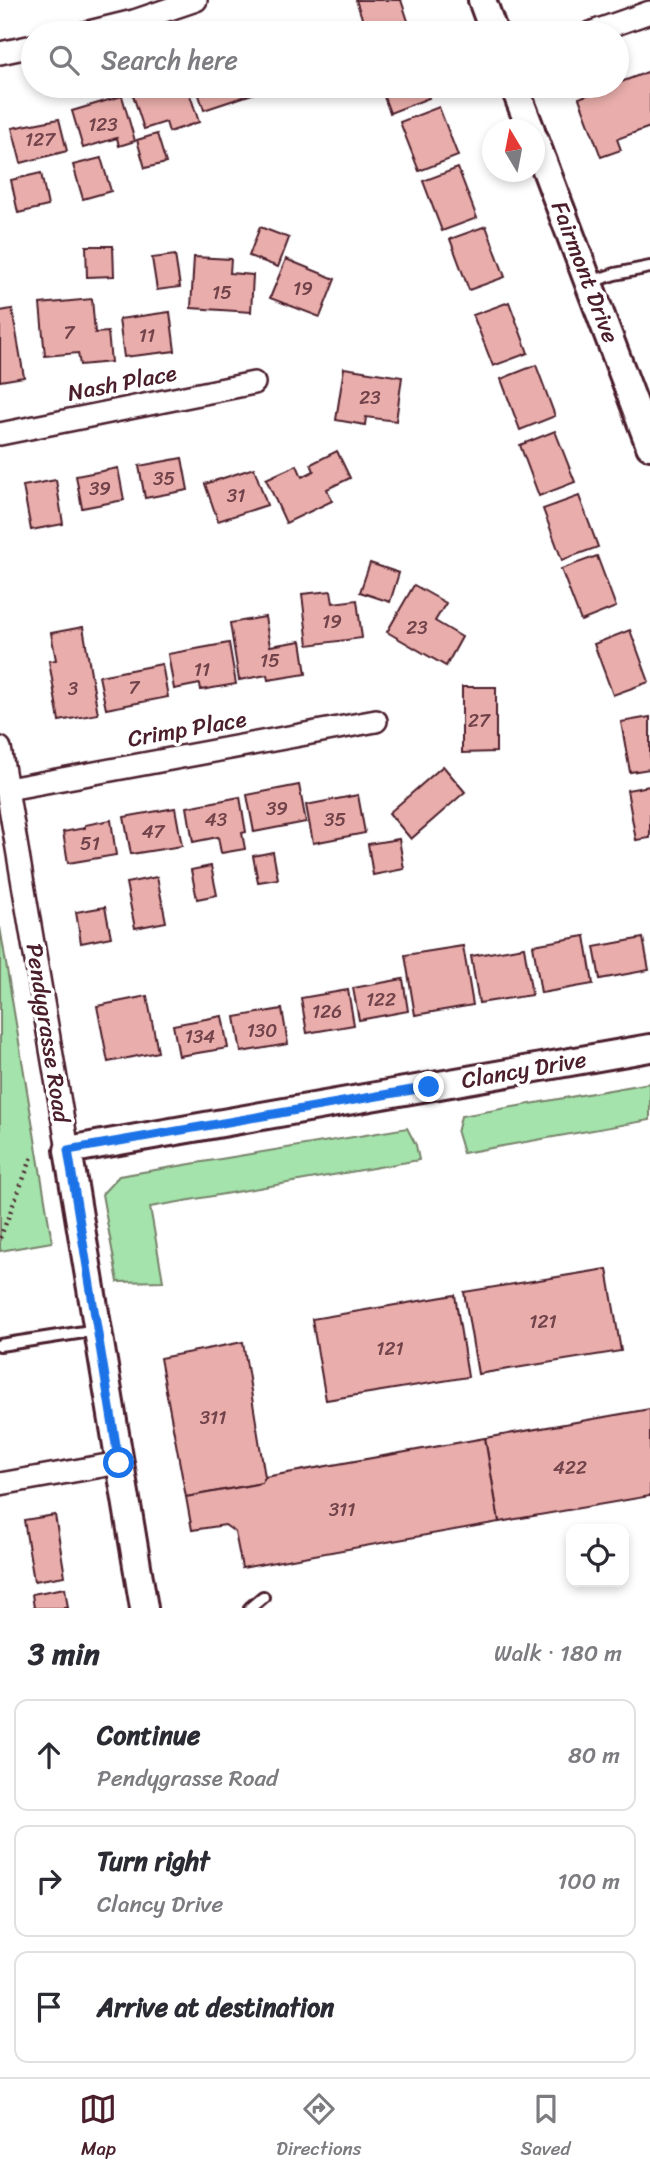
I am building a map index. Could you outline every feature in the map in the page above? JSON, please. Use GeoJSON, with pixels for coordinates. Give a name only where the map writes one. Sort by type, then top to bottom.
{"type":"FeatureCollection","features":[{"type":"Feature","properties":{"kind":"street"},"geometry":{"type":"LineString","coordinates":[[134,21],[196,0]]}},
{"type":"Feature","properties":{"kind":"street"},"geometry":{"type":"LineString","coordinates":[[482,0],[490,21]]}},
{"type":"Feature","properties":{"kind":"street"},"geometry":{"type":"LineString","coordinates":[[624,21],[650,12]]}},
{"type":"Feature","properties":{"kind":"street"},"geometry":{"type":"LineString","coordinates":[[0,53],[21,49]]}},
{"type":"Feature","properties":{"kind":"street"},"geometry":{"type":"LineString","coordinates":[[519,98],[527,119]]}},
{"type":"Feature","properties":{"kind":"street","name":"Fairmont Drive"},"geometry":{"type":"LineString","coordinates":[[545,166],[650,446]]}},
{"type":"Feature","properties":{"kind":"street","name":"Nash Place"},"geometry":{"type":"LineString","coordinates":[[0,434],[254,383]]}},
{"type":"Feature","properties":{"kind":"street","name":"Crimp Place"},"geometry":{"type":"LineString","coordinates":[[8,789],[376,721]]}},
{"type":"Feature","properties":{"kind":"street","name":"Pendygrasse Road"},"geometry":{"type":"LineString","coordinates":[[0,748],[144,1608]]}},
{"type":"Feature","properties":{"kind":"street","name":"Clancy Drive"},"geometry":{"type":"LineString","coordinates":[[68,1150],[650,1048]]}},
{"type":"Feature","properties":{"kind":"street"},"geometry":{"type":"LineString","coordinates":[[0,1484],[119,1463]]}},
{"type":"Feature","properties":{"kind":"lane"},"geometry":{"type":"LineString","coordinates":[[590,282],[650,267]]}},
{"type":"Feature","properties":{"kind":"lane"},"geometry":{"type":"LineString","coordinates":[[0,1345],[97,1330]]}},
{"type":"Feature","properties":{"kind":"lane"},"geometry":{"type":"LineString","coordinates":[[250,1608],[263,1597]]}},
{"type":"Feature","properties":{"kind":"path"},"geometry":{"type":"LineString","coordinates":[[0,1238],[32,1157]]}},
{"type":"Feature","properties":{"kind":"green space"},"geometry":{"type":"Polygon","coordinates":[[[0,927],[52,1242],[0,1251],[0,927]]]}},
{"type":"Feature","properties":{"kind":"green space"},"geometry":{"type":"Polygon","coordinates":[[[650,1083],[650,1120],[463,1153],[457,1133],[461,1116],[650,1083]]]}},
{"type":"Feature","properties":{"kind":"green space"},"geometry":{"type":"Polygon","coordinates":[[[407,1128],[416,1145],[419,1160],[150,1207],[163,1281],[118,1282],[102,1194],[119,1176],[407,1128]]]}},
{"type":"Feature","properties":{"kind":"building"},"geometry":{"type":"Polygon","coordinates":[[[356,0],[401,0],[408,21],[363,21],[356,0]]]}},
{"type":"Feature","properties":{"kind":"building"},"geometry":{"type":"Polygon","coordinates":[[[650,71],[650,127],[617,139],[621,150],[601,157],[579,98],[629,98],[629,79],[650,71]]]}},
{"type":"Feature","properties":{"kind":"building"},"geometry":{"type":"Polygon","coordinates":[[[123,98],[135,141],[119,146],[117,138],[83,148],[72,111],[123,98]]]}},
{"type":"Feature","properties":{"kind":"building"},"geometry":{"type":"Polygon","coordinates":[[[134,98],[191,98],[199,122],[169,132],[166,122],[144,129],[134,98]]]}},
{"type":"Feature","properties":{"kind":"building"},"geometry":{"type":"Polygon","coordinates":[[[200,98],[240,98],[204,110],[200,98]]]}},
{"type":"Feature","properties":{"kind":"building"},"geometry":{"type":"Polygon","coordinates":[[[384,98],[429,98],[390,113],[384,98]]]}},
{"type":"Feature","properties":{"kind":"building"},"geometry":{"type":"Polygon","coordinates":[[[439,107],[458,156],[419,171],[400,122],[439,107]]]}},
{"type":"Feature","properties":{"kind":"building"},"geometry":{"type":"Polygon","coordinates":[[[59,119],[67,151],[21,163],[12,128],[59,119]]]}},
{"type":"Feature","properties":{"kind":"building"},"geometry":{"type":"Polygon","coordinates":[[[157,134],[166,163],[145,168],[137,140],[157,134]]]}},
{"type":"Feature","properties":{"kind":"building"},"geometry":{"type":"Polygon","coordinates":[[[101,158],[111,191],[83,199],[73,165],[101,158]]]}},
{"type":"Feature","properties":{"kind":"building"},"geometry":{"type":"Polygon","coordinates":[[[458,168],[477,218],[442,231],[423,181],[458,168]]]}},
{"type":"Feature","properties":{"kind":"building"},"geometry":{"type":"Polygon","coordinates":[[[41,173],[48,206],[18,213],[11,180],[41,173]]]}},
{"type":"Feature","properties":{"kind":"building"},"geometry":{"type":"Polygon","coordinates":[[[486,226],[505,277],[469,290],[450,239],[486,226]]]}},
{"type":"Feature","properties":{"kind":"building"},"geometry":{"type":"Polygon","coordinates":[[[260,227],[289,238],[278,267],[249,256],[260,227]]]}},
{"type":"Feature","properties":{"kind":"building"},"geometry":{"type":"Polygon","coordinates":[[[86,246],[113,246],[114,276],[87,277],[86,246]]]}},
{"type":"Feature","properties":{"kind":"building"},"geometry":{"type":"Polygon","coordinates":[[[175,255],[180,287],[157,290],[152,258],[175,255]]]}},
{"type":"Feature","properties":{"kind":"building"},"geometry":{"type":"Polygon","coordinates":[[[194,257],[231,259],[230,273],[253,275],[251,312],[191,308],[194,257]]]}},
{"type":"Feature","properties":{"kind":"building"},"geometry":{"type":"Polygon","coordinates":[[[286,259],[335,279],[320,317],[270,298],[286,259]]]}},
{"type":"Feature","properties":{"kind":"building"},"geometry":{"type":"Polygon","coordinates":[[[92,299],[95,333],[108,332],[111,362],[80,365],[78,353],[45,356],[40,304],[92,299]]]}},
{"type":"Feature","properties":{"kind":"building"},"geometry":{"type":"Polygon","coordinates":[[[509,302],[528,353],[493,366],[473,315],[509,302]]]}},
{"type":"Feature","properties":{"kind":"building"},"geometry":{"type":"Polygon","coordinates":[[[12,309],[24,377],[0,381],[0,311],[12,309]]]}},
{"type":"Feature","properties":{"kind":"building"},"geometry":{"type":"Polygon","coordinates":[[[170,312],[175,351],[124,357],[119,319],[170,312]]]}},
{"type":"Feature","properties":{"kind":"building"},"geometry":{"type":"Polygon","coordinates":[[[536,365],[555,416],[520,430],[501,379],[536,365]]]}},
{"type":"Feature","properties":{"kind":"building"},"geometry":{"type":"Polygon","coordinates":[[[344,368],[402,377],[396,421],[366,417],[365,425],[336,420],[344,368]]]}},
{"type":"Feature","properties":{"kind":"building"},"geometry":{"type":"Polygon","coordinates":[[[555,431],[575,482],[539,496],[520,445],[555,431]]]}},
{"type":"Feature","properties":{"kind":"building"},"geometry":{"type":"Polygon","coordinates":[[[337,451],[350,478],[327,489],[332,501],[286,523],[266,479],[297,465],[302,477],[314,471],[311,464],[337,451]]]}},
{"type":"Feature","properties":{"kind":"building"},"geometry":{"type":"Polygon","coordinates":[[[182,458],[188,490],[145,498],[139,466],[182,458]]]}},
{"type":"Feature","properties":{"kind":"building"},"geometry":{"type":"Polygon","coordinates":[[[118,468],[124,500],[82,508],[76,476],[118,468]]]}},
{"type":"Feature","properties":{"kind":"building"},"geometry":{"type":"Polygon","coordinates":[[[254,468],[267,505],[218,521],[205,484],[254,468]]]}},
{"type":"Feature","properties":{"kind":"building"},"geometry":{"type":"Polygon","coordinates":[[[56,480],[63,524],[31,530],[23,486],[56,480]]]}},
{"type":"Feature","properties":{"kind":"building"},"geometry":{"type":"Polygon","coordinates":[[[579,496],[598,547],[562,560],[543,509],[579,496]]]}},
{"type":"Feature","properties":{"kind":"building"},"geometry":{"type":"Polygon","coordinates":[[[597,556],[616,607],[581,621],[561,569],[597,556]]]}},
{"type":"Feature","properties":{"kind":"building"},"geometry":{"type":"Polygon","coordinates":[[[370,563],[399,573],[390,602],[360,592],[370,563]]]}},
{"type":"Feature","properties":{"kind":"building"},"geometry":{"type":"Polygon","coordinates":[[[414,585],[446,603],[435,621],[462,637],[446,666],[387,632],[414,585]]]}},
{"type":"Feature","properties":{"kind":"building"},"geometry":{"type":"Polygon","coordinates":[[[331,591],[333,603],[357,600],[362,638],[308,645],[302,594],[331,591]]]}},
{"type":"Feature","properties":{"kind":"building"},"geometry":{"type":"Polygon","coordinates":[[[265,617],[270,646],[301,641],[306,674],[268,680],[267,675],[239,680],[230,623],[265,617]]]}},
{"type":"Feature","properties":{"kind":"building"},"geometry":{"type":"Polygon","coordinates":[[[83,627],[98,714],[59,721],[49,661],[56,660],[51,633],[83,627]]]}},
{"type":"Feature","properties":{"kind":"building"},"geometry":{"type":"Polygon","coordinates":[[[630,630],[649,682],[613,695],[594,644],[630,630]]]}},
{"type":"Feature","properties":{"kind":"building"},"geometry":{"type":"Polygon","coordinates":[[[229,643],[236,684],[201,690],[200,684],[174,689],[168,654],[229,643]]]}},
{"type":"Feature","properties":{"kind":"building"},"geometry":{"type":"Polygon","coordinates":[[[162,664],[168,697],[106,709],[99,676],[162,664]]]}},
{"type":"Feature","properties":{"kind":"building"},"geometry":{"type":"Polygon","coordinates":[[[462,687],[496,687],[496,752],[462,753],[462,687]]]}},
{"type":"Feature","properties":{"kind":"building"},"geometry":{"type":"Polygon","coordinates":[[[650,717],[650,769],[630,772],[621,722],[650,717]]]}},
{"type":"Feature","properties":{"kind":"building"},"geometry":{"type":"Polygon","coordinates":[[[443,766],[465,792],[411,839],[389,813],[443,766]]]}},
{"type":"Feature","properties":{"kind":"building"},"geometry":{"type":"Polygon","coordinates":[[[299,785],[306,822],[254,832],[247,795],[299,785]]]}},
{"type":"Feature","properties":{"kind":"building"},"geometry":{"type":"Polygon","coordinates":[[[650,786],[650,838],[636,840],[627,790],[650,786]]]}},
{"type":"Feature","properties":{"kind":"building"},"geometry":{"type":"Polygon","coordinates":[[[358,795],[365,833],[313,843],[306,805],[358,795]]]}},
{"type":"Feature","properties":{"kind":"building"},"geometry":{"type":"Polygon","coordinates":[[[240,797],[246,832],[242,833],[245,849],[221,853],[218,837],[193,842],[187,807],[240,797]]]}},
{"type":"Feature","properties":{"kind":"building"},"geometry":{"type":"Polygon","coordinates":[[[175,808],[182,846],[131,854],[124,817],[175,808]]]}},
{"type":"Feature","properties":{"kind":"building"},"geometry":{"type":"Polygon","coordinates":[[[111,820],[116,855],[68,863],[63,832],[111,820]]]}},
{"type":"Feature","properties":{"kind":"building"},"geometry":{"type":"Polygon","coordinates":[[[399,839],[404,869],[373,875],[368,844],[399,839]]]}},
{"type":"Feature","properties":{"kind":"building"},"geometry":{"type":"Polygon","coordinates":[[[273,852],[278,879],[258,882],[253,856],[273,852]]]}},
{"type":"Feature","properties":{"kind":"building"},"geometry":{"type":"Polygon","coordinates":[[[211,866],[217,895],[197,899],[191,870],[211,866]]]}},
{"type":"Feature","properties":{"kind":"building"},"geometry":{"type":"Polygon","coordinates":[[[157,877],[166,922],[135,928],[126,883],[157,877]]]}},
{"type":"Feature","properties":{"kind":"building"},"geometry":{"type":"Polygon","coordinates":[[[105,907],[111,937],[81,943],[76,912],[105,907]]]}},
{"type":"Feature","properties":{"kind":"building"},"geometry":{"type":"Polygon","coordinates":[[[585,936],[593,984],[541,993],[533,945],[585,936]]]}},
{"type":"Feature","properties":{"kind":"building"},"geometry":{"type":"Polygon","coordinates":[[[643,938],[649,970],[600,979],[594,947],[643,938]]]}},
{"type":"Feature","properties":{"kind":"building"},"geometry":{"type":"Polygon","coordinates":[[[463,946],[473,1005],[415,1015],[405,955],[463,946]]]}},
{"type":"Feature","properties":{"kind":"building"},"geometry":{"type":"Polygon","coordinates":[[[524,947],[532,995],[479,1003],[471,956],[524,947]]]}},
{"type":"Feature","properties":{"kind":"building"},"geometry":{"type":"Polygon","coordinates":[[[403,979],[408,1011],[359,1020],[353,988],[403,979]]]}},
{"type":"Feature","properties":{"kind":"building"},"geometry":{"type":"Polygon","coordinates":[[[348,990],[354,1025],[307,1033],[301,998],[348,990]]]}},
{"type":"Feature","properties":{"kind":"building"},"geometry":{"type":"Polygon","coordinates":[[[147,996],[158,1052],[108,1062],[97,1006],[147,996]]]}},
{"type":"Feature","properties":{"kind":"building"},"geometry":{"type":"Polygon","coordinates":[[[282,1009],[288,1044],[241,1052],[235,1017],[282,1009]]]}},
{"type":"Feature","properties":{"kind":"building"},"geometry":{"type":"Polygon","coordinates":[[[222,1016],[228,1048],[179,1056],[173,1025],[222,1016]]]}},
{"type":"Feature","properties":{"kind":"building"},"geometry":{"type":"Polygon","coordinates":[[[607,1269],[621,1351],[478,1374],[464,1292],[607,1269]]]}},
{"type":"Feature","properties":{"kind":"building"},"geometry":{"type":"Polygon","coordinates":[[[455,1295],[468,1377],[326,1400],[312,1319],[455,1295]]]}},
{"type":"Feature","properties":{"kind":"building"},"geometry":{"type":"Polygon","coordinates":[[[243,1342],[265,1477],[262,1483],[186,1497],[160,1358],[243,1342]]]}},
{"type":"Feature","properties":{"kind":"building"},"geometry":{"type":"Polygon","coordinates":[[[650,1409],[650,1496],[499,1522],[485,1438],[650,1409]]]}},
{"type":"Feature","properties":{"kind":"building"},"geometry":{"type":"Polygon","coordinates":[[[485,1438],[499,1522],[242,1568],[235,1532],[225,1525],[192,1530],[186,1497],[262,1483],[265,1477],[485,1438]]]}},
{"type":"Feature","properties":{"kind":"building"},"geometry":{"type":"Polygon","coordinates":[[[55,1515],[65,1576],[34,1581],[24,1520],[55,1515]]]}},
{"type":"Feature","properties":{"kind":"building"},"geometry":{"type":"Polygon","coordinates":[[[65,1588],[68,1608],[34,1608],[32,1594],[65,1588]]]}},
{"type":"Feature","properties":{"kind":"route"},"geometry":{"type":"LineString","coordinates":[[119,1463],[68,1150],[429,1087]]}}]}
